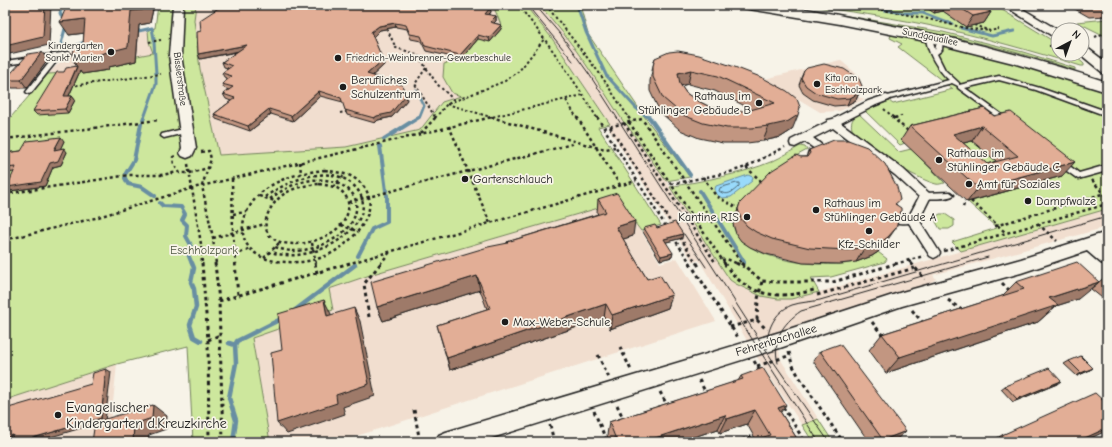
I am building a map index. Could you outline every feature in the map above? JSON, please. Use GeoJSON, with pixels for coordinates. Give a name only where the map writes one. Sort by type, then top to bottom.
{"type":"FeatureCollection","features":[{"type":"Feature","properties":{"kind":"street","name":"Bissierstraße"},"geometry":{"type":"LineString","coordinates":[[178,5],[175,55],[187,130],[189,148],[188,153]]}},
{"type":"Feature","properties":{"kind":"street","name":"Sundgauallee"},"geometry":{"type":"LineString","coordinates":[[749,5],[828,17],[934,43],[1040,64],[1107,87]]}},
{"type":"Feature","properties":{"kind":"street"},"geometry":{"type":"LineString","coordinates":[[1008,5],[1050,30]]}},
{"type":"Feature","properties":{"kind":"street"},"geometry":{"type":"LineString","coordinates":[[1090,56],[1107,70]]}},
{"type":"Feature","properties":{"kind":"street"},"geometry":{"type":"LineString","coordinates":[[795,143],[832,122],[876,101],[886,98]]}},
{"type":"Feature","properties":{"kind":"street"},"geometry":{"type":"LineString","coordinates":[[832,122],[899,172],[925,196],[913,220],[934,253]]}},
{"type":"Feature","properties":{"kind":"street"},"geometry":{"type":"LineString","coordinates":[[804,158],[823,150],[806,138]]}},
{"type":"Feature","properties":{"kind":"street","name":"Fehrenbachallee"},"geometry":{"type":"LineString","coordinates":[[446,442],[692,367],[746,349],[785,347],[864,312],[902,299],[1021,266],[1081,245],[1107,238]]}},
{"type":"Feature","properties":{"kind":"street"},"geometry":{"type":"LineString","coordinates":[[1081,245],[1107,258]]}},
{"type":"Feature","properties":{"kind":"lane"},"geometry":{"type":"LineString","coordinates":[[934,43],[939,67],[960,87],[1014,128]]}},
{"type":"Feature","properties":{"kind":"lane"},"geometry":{"type":"LineString","coordinates":[[5,63],[68,54]]}},
{"type":"Feature","properties":{"kind":"lane"},"geometry":{"type":"LineString","coordinates":[[29,92],[58,56]]}},
{"type":"Feature","properties":{"kind":"lane"},"geometry":{"type":"LineString","coordinates":[[960,87],[999,78],[1038,88],[1101,110],[1107,114]]}},
{"type":"Feature","properties":{"kind":"lane"},"geometry":{"type":"LineString","coordinates":[[886,98],[954,82]]}},
{"type":"Feature","properties":{"kind":"lane"},"geometry":{"type":"LineString","coordinates":[[164,136],[187,130]]}},
{"type":"Feature","properties":{"kind":"lane"},"geometry":{"type":"LineString","coordinates":[[1051,156],[1078,176],[1107,168]]}},
{"type":"Feature","properties":{"kind":"lane"},"geometry":{"type":"LineString","coordinates":[[925,196],[950,194]]}},
{"type":"Feature","properties":{"kind":"lane"},"geometry":{"type":"LineString","coordinates":[[891,219],[913,220]]}},
{"type":"Feature","properties":{"kind":"path"},"geometry":{"type":"LineString","coordinates":[[340,5],[352,10],[350,5]]}},
{"type":"Feature","properties":{"kind":"path"},"geometry":{"type":"LineString","coordinates":[[518,5],[545,38],[583,95],[636,181],[765,379]]}},
{"type":"Feature","properties":{"kind":"path"},"geometry":{"type":"LineString","coordinates":[[546,5],[600,74],[730,272],[751,289],[783,297],[794,296],[814,290]]}},
{"type":"Feature","properties":{"kind":"path"},"geometry":{"type":"LineString","coordinates":[[857,5],[967,29],[990,31],[999,29]]}},
{"type":"Feature","properties":{"kind":"path"},"geometry":{"type":"LineString","coordinates":[[974,25],[990,31]]}},
{"type":"Feature","properties":{"kind":"path"},"geometry":{"type":"LineString","coordinates":[[386,29],[396,48],[417,54],[437,84],[456,101]]}},
{"type":"Feature","properties":{"kind":"path"},"geometry":{"type":"LineString","coordinates":[[1095,37],[1107,32]]}},
{"type":"Feature","properties":{"kind":"path"},"geometry":{"type":"LineString","coordinates":[[421,133],[447,104],[486,89],[519,71],[533,56],[545,38]]}},
{"type":"Feature","properties":{"kind":"path"},"geometry":{"type":"LineString","coordinates":[[149,42],[161,40]]}},
{"type":"Feature","properties":{"kind":"path"},"geometry":{"type":"LineString","coordinates":[[426,68],[415,84],[435,117]]}},
{"type":"Feature","properties":{"kind":"path"},"geometry":{"type":"LineString","coordinates":[[71,86],[161,74]]}},
{"type":"Feature","properties":{"kind":"path"},"geometry":{"type":"LineString","coordinates":[[5,240],[95,218],[193,188],[583,95]]}},
{"type":"Feature","properties":{"kind":"path"},"geometry":{"type":"LineString","coordinates":[[565,99],[620,185]]}},
{"type":"Feature","properties":{"kind":"path"},"geometry":{"type":"LineString","coordinates":[[876,101],[909,132]]}},
{"type":"Feature","properties":{"kind":"path"},"geometry":{"type":"LineString","coordinates":[[447,104],[596,147],[606,149],[615,147]]}},
{"type":"Feature","properties":{"kind":"path"},"geometry":{"type":"LineString","coordinates":[[340,113],[346,112]]}},
{"type":"Feature","properties":{"kind":"path"},"geometry":{"type":"LineString","coordinates":[[894,118],[904,115]]}},
{"type":"Feature","properties":{"kind":"path"},"geometry":{"type":"LineString","coordinates":[[604,128],[642,119],[744,267]]}},
{"type":"Feature","properties":{"kind":"path"},"geometry":{"type":"LineString","coordinates":[[5,140],[158,120]]}},
{"type":"Feature","properties":{"kind":"path"},"geometry":{"type":"LineString","coordinates":[[624,123],[715,262]]}},
{"type":"Feature","properties":{"kind":"path"},"geometry":{"type":"LineString","coordinates":[[449,126],[490,223]]}},
{"type":"Feature","properties":{"kind":"path"},"geometry":{"type":"LineString","coordinates":[[610,127],[699,267]]}},
{"type":"Feature","properties":{"kind":"path"},"geometry":{"type":"LineString","coordinates":[[349,202],[572,144],[574,141]]}},
{"type":"Feature","properties":{"kind":"path"},"geometry":{"type":"LineString","coordinates":[[671,184],[746,167],[795,143]]}},
{"type":"Feature","properties":{"kind":"path"},"geometry":{"type":"LineString","coordinates":[[208,168],[184,174],[178,172],[174,166],[173,156],[209,151],[211,159],[208,168],[202,186],[213,238],[219,301],[223,442]]}},
{"type":"Feature","properties":{"kind":"path"},"geometry":{"type":"LineString","coordinates":[[300,162],[302,182],[304,186]]}},
{"type":"Feature","properties":{"kind":"path"},"geometry":{"type":"LineString","coordinates":[[746,167],[765,186]]}},
{"type":"Feature","properties":{"kind":"path"},"geometry":{"type":"LineString","coordinates":[[655,170],[661,169]]}},
{"type":"Feature","properties":{"kind":"path"},"geometry":{"type":"LineString","coordinates":[[325,170],[346,174],[361,183],[370,197],[369,213],[359,232],[341,248],[315,259],[288,263],[264,258],[250,248],[244,240],[242,230],[246,212],[258,196],[278,182],[301,173],[325,170]]}},
{"type":"Feature","properties":{"kind":"path"},"geometry":{"type":"LineString","coordinates":[[5,194],[122,176],[144,174],[171,175],[178,172]]}},
{"type":"Feature","properties":{"kind":"path"},"geometry":{"type":"LineString","coordinates":[[189,172],[193,188],[201,244],[208,340],[209,442]]}},
{"type":"Feature","properties":{"kind":"path"},"geometry":{"type":"LineString","coordinates":[[1087,173],[1102,194],[1107,198]]}},
{"type":"Feature","properties":{"kind":"path"},"geometry":{"type":"LineString","coordinates":[[333,187],[346,174]]}},
{"type":"Feature","properties":{"kind":"path"},"geometry":{"type":"LineString","coordinates":[[265,198],[281,186],[302,178],[324,175],[341,178],[354,187],[362,199],[360,214],[352,230],[334,244],[314,253],[292,256],[271,252]]}},
{"type":"Feature","properties":{"kind":"path"},"geometry":{"type":"LineString","coordinates":[[703,177],[716,196],[741,210]]}},
{"type":"Feature","properties":{"kind":"path"},"geometry":{"type":"LineString","coordinates":[[232,179],[233,233],[238,295]]}},
{"type":"Feature","properties":{"kind":"path"},"geometry":{"type":"LineString","coordinates":[[270,199],[284,189],[302,182],[322,179],[337,182],[349,190],[356,200],[355,214],[346,228],[332,240],[313,248],[293,251],[275,247]]}},
{"type":"Feature","properties":{"kind":"path"},"geometry":{"type":"LineString","coordinates":[[219,301],[636,181]]}},
{"type":"Feature","properties":{"kind":"path"},"geometry":{"type":"LineString","coordinates":[[319,184],[333,187],[343,193],[349,202],[348,214],[341,225],[328,236],[312,243],[295,245],[280,242],[270,234],[265,224],[268,212],[275,201],[288,192],[304,186],[319,184]]}},
{"type":"Feature","properties":{"kind":"path"},"geometry":{"type":"LineString","coordinates":[[996,226],[1102,194]]}},
{"type":"Feature","properties":{"kind":"path"},"geometry":{"type":"LineString","coordinates":[[258,196],[275,201]]}},
{"type":"Feature","properties":{"kind":"path"},"geometry":{"type":"LineString","coordinates":[[963,207],[965,201]]}},
{"type":"Feature","properties":{"kind":"path"},"geometry":{"type":"LineString","coordinates":[[971,201],[1006,234]]}},
{"type":"Feature","properties":{"kind":"path"},"geometry":{"type":"LineString","coordinates":[[722,260],[727,259],[744,267],[762,280],[776,282],[833,282],[934,253],[958,248],[1107,204]]}},
{"type":"Feature","properties":{"kind":"path"},"geometry":{"type":"LineString","coordinates":[[680,208],[686,206]]}},
{"type":"Feature","properties":{"kind":"path"},"geometry":{"type":"LineString","coordinates":[[233,214],[246,212]]}},
{"type":"Feature","properties":{"kind":"path"},"geometry":{"type":"LineString","coordinates":[[213,238],[265,224]]}},
{"type":"Feature","properties":{"kind":"path"},"geometry":{"type":"LineString","coordinates":[[1038,224],[1058,242],[1065,240],[1081,245]]}},
{"type":"Feature","properties":{"kind":"path"},"geometry":{"type":"LineString","coordinates":[[341,225],[359,232]]}},
{"type":"Feature","properties":{"kind":"path"},"geometry":{"type":"LineString","coordinates":[[264,258],[280,242]]}},
{"type":"Feature","properties":{"kind":"path"},"geometry":{"type":"LineString","coordinates":[[312,243],[317,272]]}},
{"type":"Feature","properties":{"kind":"path"},"geometry":{"type":"LineString","coordinates":[[235,256],[250,248]]}},
{"type":"Feature","properties":{"kind":"path"},"geometry":{"type":"LineString","coordinates":[[369,317],[364,284],[391,251]]}},
{"type":"Feature","properties":{"kind":"path"},"geometry":{"type":"LineString","coordinates":[[909,261],[934,289],[966,313]]}},
{"type":"Feature","properties":{"kind":"path"},"geometry":{"type":"LineString","coordinates":[[817,295],[915,268]]}},
{"type":"Feature","properties":{"kind":"path"},"geometry":{"type":"LineString","coordinates":[[730,327],[757,320],[762,280]]}},
{"type":"Feature","properties":{"kind":"path"},"geometry":{"type":"LineString","coordinates":[[902,299],[926,326]]}},
{"type":"Feature","properties":{"kind":"path"},"geometry":{"type":"LineString","coordinates":[[864,312],[885,338]]}},
{"type":"Feature","properties":{"kind":"path"},"geometry":{"type":"LineString","coordinates":[[208,340],[220,335]]}},
{"type":"Feature","properties":{"kind":"path"},"geometry":{"type":"LineString","coordinates":[[620,347],[625,356]]}},
{"type":"Feature","properties":{"kind":"path"},"geometry":{"type":"LineString","coordinates":[[757,366],[785,347],[798,375],[843,442]]}},
{"type":"Feature","properties":{"kind":"path"},"geometry":{"type":"LineString","coordinates":[[598,355],[602,364]]}},
{"type":"Feature","properties":{"kind":"path"},"geometry":{"type":"LineString","coordinates":[[692,367],[709,397]]}},
{"type":"Feature","properties":{"kind":"path"},"geometry":{"type":"LineString","coordinates":[[653,379],[670,411]]}},
{"type":"Feature","properties":{"kind":"path"},"geometry":{"type":"LineString","coordinates":[[610,392],[627,425]]}},
{"type":"Feature","properties":{"kind":"path"},"geometry":{"type":"LineString","coordinates":[[589,398],[607,442]]}},
{"type":"Feature","properties":{"kind":"path"},"geometry":{"type":"LineString","coordinates":[[780,403],[805,442]]}},
{"type":"Feature","properties":{"kind":"path"},"geometry":{"type":"LineString","coordinates":[[414,410],[420,442]]}},
{"type":"Feature","properties":{"kind":"path"},"geometry":{"type":"LineString","coordinates":[[784,423],[791,420]]}},
{"type":"Feature","properties":{"kind":"path"},"geometry":{"type":"LineString","coordinates":[[735,442],[754,436],[747,442]]}},
{"type":"Feature","properties":{"kind":"shaded area","name":"Berufliches Schulzentrum"},"geometry":{"type":"Polygon","coordinates":[[[196,5],[509,5],[540,40],[462,96],[442,102],[420,130],[346,147],[219,155],[200,69],[194,20],[196,5]]]}},
{"type":"Feature","properties":{"kind":"shaded area"},"geometry":{"type":"Polygon","coordinates":[[[524,5],[539,5],[565,35],[593,74],[623,121],[666,181],[730,279],[749,291],[761,296],[778,299],[791,299],[819,292],[1107,209],[1107,227],[933,275],[936,279],[926,285],[788,328],[778,346],[781,360],[833,442],[813,442],[755,354],[699,260],[693,262],[609,129],[610,124],[551,37],[524,5]]]}},
{"type":"Feature","properties":{"kind":"shaded area","name":"Kindergarten Sankt Marien"},"geometry":{"type":"Polygon","coordinates":[[[148,30],[149,42],[153,53],[67,73],[48,74],[69,52],[91,47],[90,41],[148,30]]]}},
{"type":"Feature","properties":{"kind":"shaded area","name":"Kita am Eschholzpark"},"geometry":{"type":"Polygon","coordinates":[[[840,60],[859,76],[861,86],[858,97],[865,99],[840,111],[820,112],[765,79],[840,60]]]}},
{"type":"Feature","properties":{"kind":"shaded area","name":"Max-Weber-Schule"},"geometry":{"type":"Polygon","coordinates":[[[619,202],[641,231],[660,263],[677,258],[716,321],[338,442],[270,442],[252,337],[333,310],[329,289],[373,274],[619,202]]]}},
{"type":"Feature","properties":{"kind":"shaded area","name":"Evangelischer Kindergarten d.Kreuzkirche"},"geometry":{"type":"Polygon","coordinates":[[[117,364],[110,431],[74,442],[5,442],[5,400],[117,364]]]}},
{"type":"Feature","properties":{"kind":"green space","name":"Eschholzpark"},"geometry":{"type":"Polygon","coordinates":[[[158,5],[196,5],[194,20],[200,69],[219,155],[346,147],[420,130],[442,102],[461,96],[452,93],[443,77],[444,64],[461,59],[462,43],[501,29],[501,25],[493,5],[525,5],[551,37],[610,124],[598,127],[661,225],[641,231],[619,202],[373,274],[329,289],[333,310],[252,338],[270,442],[193,442],[188,346],[117,364],[5,400],[5,124],[48,74],[67,73],[116,60],[153,53],[149,42],[148,30],[155,28],[158,5]]]}},
{"type":"Feature","properties":{"kind":"green space"},"geometry":{"type":"Polygon","coordinates":[[[539,5],[580,5],[588,34],[644,116],[690,177],[666,181],[623,121],[594,76],[562,32],[539,5]]]}},
{"type":"Feature","properties":{"kind":"green space"},"geometry":{"type":"Polygon","coordinates":[[[761,5],[778,5],[800,8],[943,32],[1023,52],[1050,60],[1050,62],[1056,62],[1075,68],[1075,70],[976,42],[919,30],[761,5]]]}},
{"type":"Feature","properties":{"kind":"green space"},"geometry":{"type":"Polygon","coordinates":[[[803,5],[923,5],[940,9],[966,27],[983,23],[952,5],[994,5],[1050,39],[1050,57],[932,26],[803,5]]]}},
{"type":"Feature","properties":{"kind":"green space"},"geometry":{"type":"Polygon","coordinates":[[[1107,19],[1107,37],[1090,28],[1090,22],[1077,22],[1107,19]]]}},
{"type":"Feature","properties":{"kind":"green space"},"geometry":{"type":"Polygon","coordinates":[[[892,32],[1028,65],[1107,92],[1107,209],[961,251],[952,242],[997,228],[968,202],[1044,181],[974,123],[902,140],[905,143],[900,145],[865,111],[889,101],[893,104],[953,89],[898,47],[902,44],[890,38],[892,32]]]}},
{"type":"Feature","properties":{"kind":"green space"},"geometry":{"type":"Polygon","coordinates":[[[1067,62],[1082,62],[1084,66],[1067,62]]]}},
{"type":"Feature","properties":{"kind":"green space"},"geometry":{"type":"Polygon","coordinates":[[[858,113],[899,152],[911,149],[945,183],[936,184],[916,176],[876,153],[856,136],[852,129],[852,120],[858,113]]]}},
{"type":"Feature","properties":{"kind":"green space"},"geometry":{"type":"Polygon","coordinates":[[[972,141],[1007,170],[977,178],[943,148],[972,141]]]}},
{"type":"Feature","properties":{"kind":"green space"},"geometry":{"type":"Polygon","coordinates":[[[800,146],[805,147],[807,150],[794,157],[737,215],[733,224],[738,237],[749,246],[765,254],[802,263],[850,263],[864,259],[878,252],[887,259],[885,262],[831,277],[811,278],[819,292],[791,299],[778,299],[761,296],[730,280],[670,187],[722,177],[761,166],[800,146]]]}},
{"type":"Feature","properties":{"kind":"green space"},"geometry":{"type":"Polygon","coordinates":[[[940,214],[945,214],[954,220],[954,226],[949,229],[940,229],[936,222],[937,216],[940,214]]]}},
{"type":"Feature","properties":{"kind":"green space"},"geometry":{"type":"Polygon","coordinates":[[[818,419],[833,442],[813,442],[802,425],[818,419]]]}},
{"type":"Feature","properties":{"kind":"water"},"geometry":{"type":"Polygon","coordinates":[[[748,175],[753,177],[752,181],[731,197],[722,198],[716,193],[716,186],[748,175]]]}},
{"type":"Feature","properties":{"kind":"building"},"geometry":{"type":"Polygon","coordinates":[[[5,5],[45,5],[43,37],[5,46],[5,5]]]}},
{"type":"Feature","properties":{"kind":"building"},"geometry":{"type":"Polygon","coordinates":[[[67,5],[144,5],[143,10],[131,11],[128,47],[100,54],[99,56],[73,60],[74,47],[83,45],[85,19],[60,22],[67,5]]]}},
{"type":"Feature","properties":{"kind":"building"},"geometry":{"type":"Polygon","coordinates":[[[223,5],[327,5],[345,10],[351,5],[480,5],[490,8],[485,14],[496,16],[490,22],[501,25],[489,38],[478,35],[460,55],[425,46],[421,36],[410,34],[406,25],[395,23],[379,26],[371,32],[383,60],[367,74],[402,85],[406,95],[391,113],[374,118],[345,110],[341,98],[319,91],[291,116],[269,109],[248,126],[214,114],[235,98],[223,94],[233,87],[222,84],[232,76],[222,73],[232,66],[222,62],[247,45],[198,54],[197,32],[201,31],[200,20],[223,5]]]}},
{"type":"Feature","properties":{"kind":"building"},"geometry":{"type":"Polygon","coordinates":[[[956,5],[976,5],[991,12],[973,16],[956,5]]]}},
{"type":"Feature","properties":{"kind":"building"},"geometry":{"type":"Polygon","coordinates":[[[678,51],[699,55],[763,78],[787,91],[797,99],[800,107],[798,115],[787,122],[769,126],[727,128],[703,123],[683,115],[663,98],[653,77],[655,58],[669,52],[678,51]],[[691,70],[678,73],[680,84],[686,93],[710,107],[731,111],[747,111],[775,103],[718,76],[691,70]]]}},
{"type":"Feature","properties":{"kind":"building"},"geometry":{"type":"Polygon","coordinates":[[[42,52],[21,80],[5,80],[28,54],[42,52]]]}},
{"type":"Feature","properties":{"kind":"building"},"geometry":{"type":"Polygon","coordinates":[[[824,64],[844,69],[859,79],[862,86],[859,93],[850,98],[837,99],[816,93],[806,86],[801,78],[804,71],[807,68],[824,64]]]}},
{"type":"Feature","properties":{"kind":"building"},"geometry":{"type":"Polygon","coordinates":[[[77,66],[64,96],[72,96],[65,109],[33,111],[57,72],[64,72],[66,68],[77,66]]]}},
{"type":"Feature","properties":{"kind":"building"},"geometry":{"type":"Polygon","coordinates":[[[984,108],[994,116],[1011,112],[1075,162],[978,188],[910,126],[984,108]],[[982,126],[953,134],[987,164],[1018,156],[982,126]]]}},
{"type":"Feature","properties":{"kind":"building"},"geometry":{"type":"Polygon","coordinates":[[[61,137],[54,150],[64,148],[58,161],[50,163],[41,182],[7,187],[16,167],[5,168],[5,153],[21,151],[27,141],[61,137]]]}},
{"type":"Feature","properties":{"kind":"building","name":"Rathaus im Stühlinger Gebäude A"},"geometry":{"type":"Polygon","coordinates":[[[834,140],[848,140],[867,147],[885,164],[897,187],[900,200],[895,204],[901,208],[896,228],[888,237],[881,242],[848,250],[810,248],[772,239],[747,226],[741,219],[738,209],[740,203],[771,171],[796,155],[807,157],[810,153],[809,150],[834,140]]]}},
{"type":"Feature","properties":{"kind":"building"},"geometry":{"type":"Polygon","coordinates":[[[617,193],[635,221],[616,227],[647,279],[660,275],[672,295],[612,315],[606,304],[447,358],[437,325],[490,308],[477,276],[377,307],[371,282],[488,247],[508,243],[507,242],[606,212],[598,199],[617,193]]]}},
{"type":"Feature","properties":{"kind":"building"},"geometry":{"type":"Polygon","coordinates":[[[675,222],[683,234],[664,239],[673,253],[661,256],[644,228],[655,225],[657,228],[675,222]]]}},
{"type":"Feature","properties":{"kind":"building"},"geometry":{"type":"Polygon","coordinates":[[[1077,262],[1099,282],[1049,298],[1058,305],[900,357],[882,334],[1024,289],[1016,282],[1077,262]]]}},
{"type":"Feature","properties":{"kind":"building"},"geometry":{"type":"Polygon","coordinates":[[[324,300],[327,316],[354,308],[369,384],[336,395],[337,403],[277,423],[271,353],[282,350],[278,314],[324,300]]]}},
{"type":"Feature","properties":{"kind":"building"},"geometry":{"type":"Polygon","coordinates":[[[840,344],[906,431],[883,440],[820,351],[840,344]]]}},
{"type":"Feature","properties":{"kind":"building"},"geometry":{"type":"Polygon","coordinates":[[[1081,356],[1093,368],[1081,373],[1069,361],[1081,356]]]}},
{"type":"Feature","properties":{"kind":"building"},"geometry":{"type":"Polygon","coordinates":[[[763,368],[786,405],[778,408],[799,442],[763,442],[761,438],[770,435],[755,410],[727,419],[725,415],[643,442],[617,442],[609,422],[743,379],[741,376],[763,368]]]}},
{"type":"Feature","properties":{"kind":"building"},"geometry":{"type":"Polygon","coordinates":[[[1049,368],[1061,381],[1017,399],[1005,386],[1049,368]]]}},
{"type":"Feature","properties":{"kind":"building"},"geometry":{"type":"Polygon","coordinates":[[[106,369],[101,418],[19,442],[11,442],[13,435],[5,438],[5,409],[91,384],[93,373],[106,369]]]}},
{"type":"Feature","properties":{"kind":"building"},"geometry":{"type":"Polygon","coordinates":[[[1095,393],[1107,404],[1107,428],[1076,442],[1003,442],[1007,441],[1002,435],[1095,393]]]}},
{"type":"Feature","properties":{"kind":"building"},"geometry":{"type":"Polygon","coordinates":[[[153,405],[152,418],[134,424],[133,442],[92,442],[95,422],[153,405]]]}},
{"type":"Feature","properties":{"kind":"waterway"},"geometry":{"type":"LineString","coordinates":[[63,5],[60,13],[66,25],[61,44],[71,47],[88,41]]}},
{"type":"Feature","properties":{"kind":"waterway"},"geometry":{"type":"LineString","coordinates":[[577,5],[586,32],[606,75],[636,108],[649,118]]}},
{"type":"Feature","properties":{"kind":"waterway"},"geometry":{"type":"LineString","coordinates":[[885,10],[904,13],[923,13],[952,24]]}},
{"type":"Feature","properties":{"kind":"waterway"},"geometry":{"type":"LineString","coordinates":[[134,32],[152,28],[154,39]]}},
{"type":"Feature","properties":{"kind":"waterway"},"geometry":{"type":"LineString","coordinates":[[961,28],[992,36],[1014,31]]}},
{"type":"Feature","properties":{"kind":"waterway"},"geometry":{"type":"LineString","coordinates":[[154,42],[156,74]]}},
{"type":"Feature","properties":{"kind":"waterway"},"geometry":{"type":"LineString","coordinates":[[144,118],[156,84],[156,77]]}},
{"type":"Feature","properties":{"kind":"waterway"},"geometry":{"type":"LineString","coordinates":[[416,90],[424,106],[420,116],[417,118]]}},
{"type":"Feature","properties":{"kind":"waterway"},"geometry":{"type":"LineString","coordinates":[[384,139],[419,117]]}},
{"type":"Feature","properties":{"kind":"waterway"},"geometry":{"type":"LineString","coordinates":[[649,117],[690,175]]}},
{"type":"Feature","properties":{"kind":"waterway"},"geometry":{"type":"LineString","coordinates":[[126,173],[134,160],[141,124]]}},
{"type":"Feature","properties":{"kind":"waterway"},"geometry":{"type":"LineString","coordinates":[[380,146],[386,191]]}},
{"type":"Feature","properties":{"kind":"waterway"},"geometry":{"type":"LineString","coordinates":[[125,178],[128,184],[142,187],[155,196]]}},
{"type":"Feature","properties":{"kind":"waterway"},"geometry":{"type":"LineString","coordinates":[[700,191],[744,262]]}},
{"type":"Feature","properties":{"kind":"waterway"},"geometry":{"type":"LineString","coordinates":[[358,256],[372,229],[387,222],[387,195]]}},
{"type":"Feature","properties":{"kind":"waterway"},"geometry":{"type":"LineString","coordinates":[[160,203],[163,206],[181,207],[185,214],[182,220],[187,225],[186,236],[191,245],[188,254],[192,264]]}},
{"type":"Feature","properties":{"kind":"waterway"},"geometry":{"type":"LineString","coordinates":[[192,263],[194,268],[191,282],[194,289],[196,307],[190,325],[194,337],[201,341]]}},
{"type":"Feature","properties":{"kind":"waterway"},"geometry":{"type":"LineString","coordinates":[[294,311],[355,265]]}},
{"type":"Feature","properties":{"kind":"waterway"},"geometry":{"type":"LineString","coordinates":[[235,345],[237,341],[283,318]]}},
{"type":"Feature","properties":{"kind":"waterway"},"geometry":{"type":"LineString","coordinates":[[229,343],[235,345]]}},
{"type":"Feature","properties":{"kind":"waterway"},"geometry":{"type":"LineString","coordinates":[[233,442],[236,420],[229,398],[236,363],[235,345]]}},
{"type":"Feature","properties":{"kind":"tram line"},"geometry":{"type":"LineString","coordinates":[[527,5],[573,61]]}},
{"type":"Feature","properties":{"kind":"tram line"},"geometry":{"type":"LineString","coordinates":[[535,5],[561,35],[589,74],[773,361],[829,442]]}},
{"type":"Feature","properties":{"kind":"tram line"},"geometry":{"type":"LineString","coordinates":[[767,349],[768,336],[772,323],[780,312],[792,305],[820,300],[1107,216]]}},
{"type":"Feature","properties":{"kind":"tram line"},"geometry":{"type":"LineString","coordinates":[[684,234],[706,267]]}},
{"type":"Feature","properties":{"kind":"tram line"},"geometry":{"type":"LineString","coordinates":[[778,363],[776,347],[780,333],[789,321],[801,311],[988,257]]}},
{"type":"Feature","properties":{"kind":"tram line"},"geometry":{"type":"LineString","coordinates":[[732,308],[819,442]]}},
{"type":"Feature","properties":{"kind":"place","name":"Kindergarten Sankt Marien"},"geometry":{"type":"Point","coordinates":[111,52]}},
{"type":"Feature","properties":{"kind":"place","name":"Friedrich-Weinbrenner-Gewerbeschule"},"geometry":{"type":"Point","coordinates":[338,58]}},
{"type":"Feature","properties":{"kind":"place","name":"Kita am Eschholzpark"},"geometry":{"type":"Point","coordinates":[817,84]}},
{"type":"Feature","properties":{"kind":"place","name":"Berufliches Schulzentrum"},"geometry":{"type":"Point","coordinates":[343,87]}},
{"type":"Feature","properties":{"kind":"place","name":"Rathaus im Stühlinger Gebäude B"},"geometry":{"type":"Point","coordinates":[759,103]}},
{"type":"Feature","properties":{"kind":"place","name":"Rathaus im Stühlinger Gebäude C"},"geometry":{"type":"Point","coordinates":[939,160]}},
{"type":"Feature","properties":{"kind":"place","name":"Gartenschlauch"},"geometry":{"type":"Point","coordinates":[465,179]}},
{"type":"Feature","properties":{"kind":"place","name":"Amt für Soziales"},"geometry":{"type":"Point","coordinates":[969,184]}},
{"type":"Feature","properties":{"kind":"place","name":"Dampfwalze"},"geometry":{"type":"Point","coordinates":[1028,201]}},
{"type":"Feature","properties":{"kind":"place","name":"Rathaus im Stühlinger Gebäude A"},"geometry":{"type":"Point","coordinates":[816,210]}},
{"type":"Feature","properties":{"kind":"place","name":"Kantine RIS"},"geometry":{"type":"Point","coordinates":[747,217]}},
{"type":"Feature","properties":{"kind":"place","name":"Kfz-Schilder"},"geometry":{"type":"Point","coordinates":[869,231]}},
{"type":"Feature","properties":{"kind":"place","name":"Max-Weber-Schule"},"geometry":{"type":"Point","coordinates":[505,322]}},
{"type":"Feature","properties":{"kind":"place","name":"Evangelischer Kindergarten d.Kreuzkirche"},"geometry":{"type":"Point","coordinates":[58,415]}}]}
